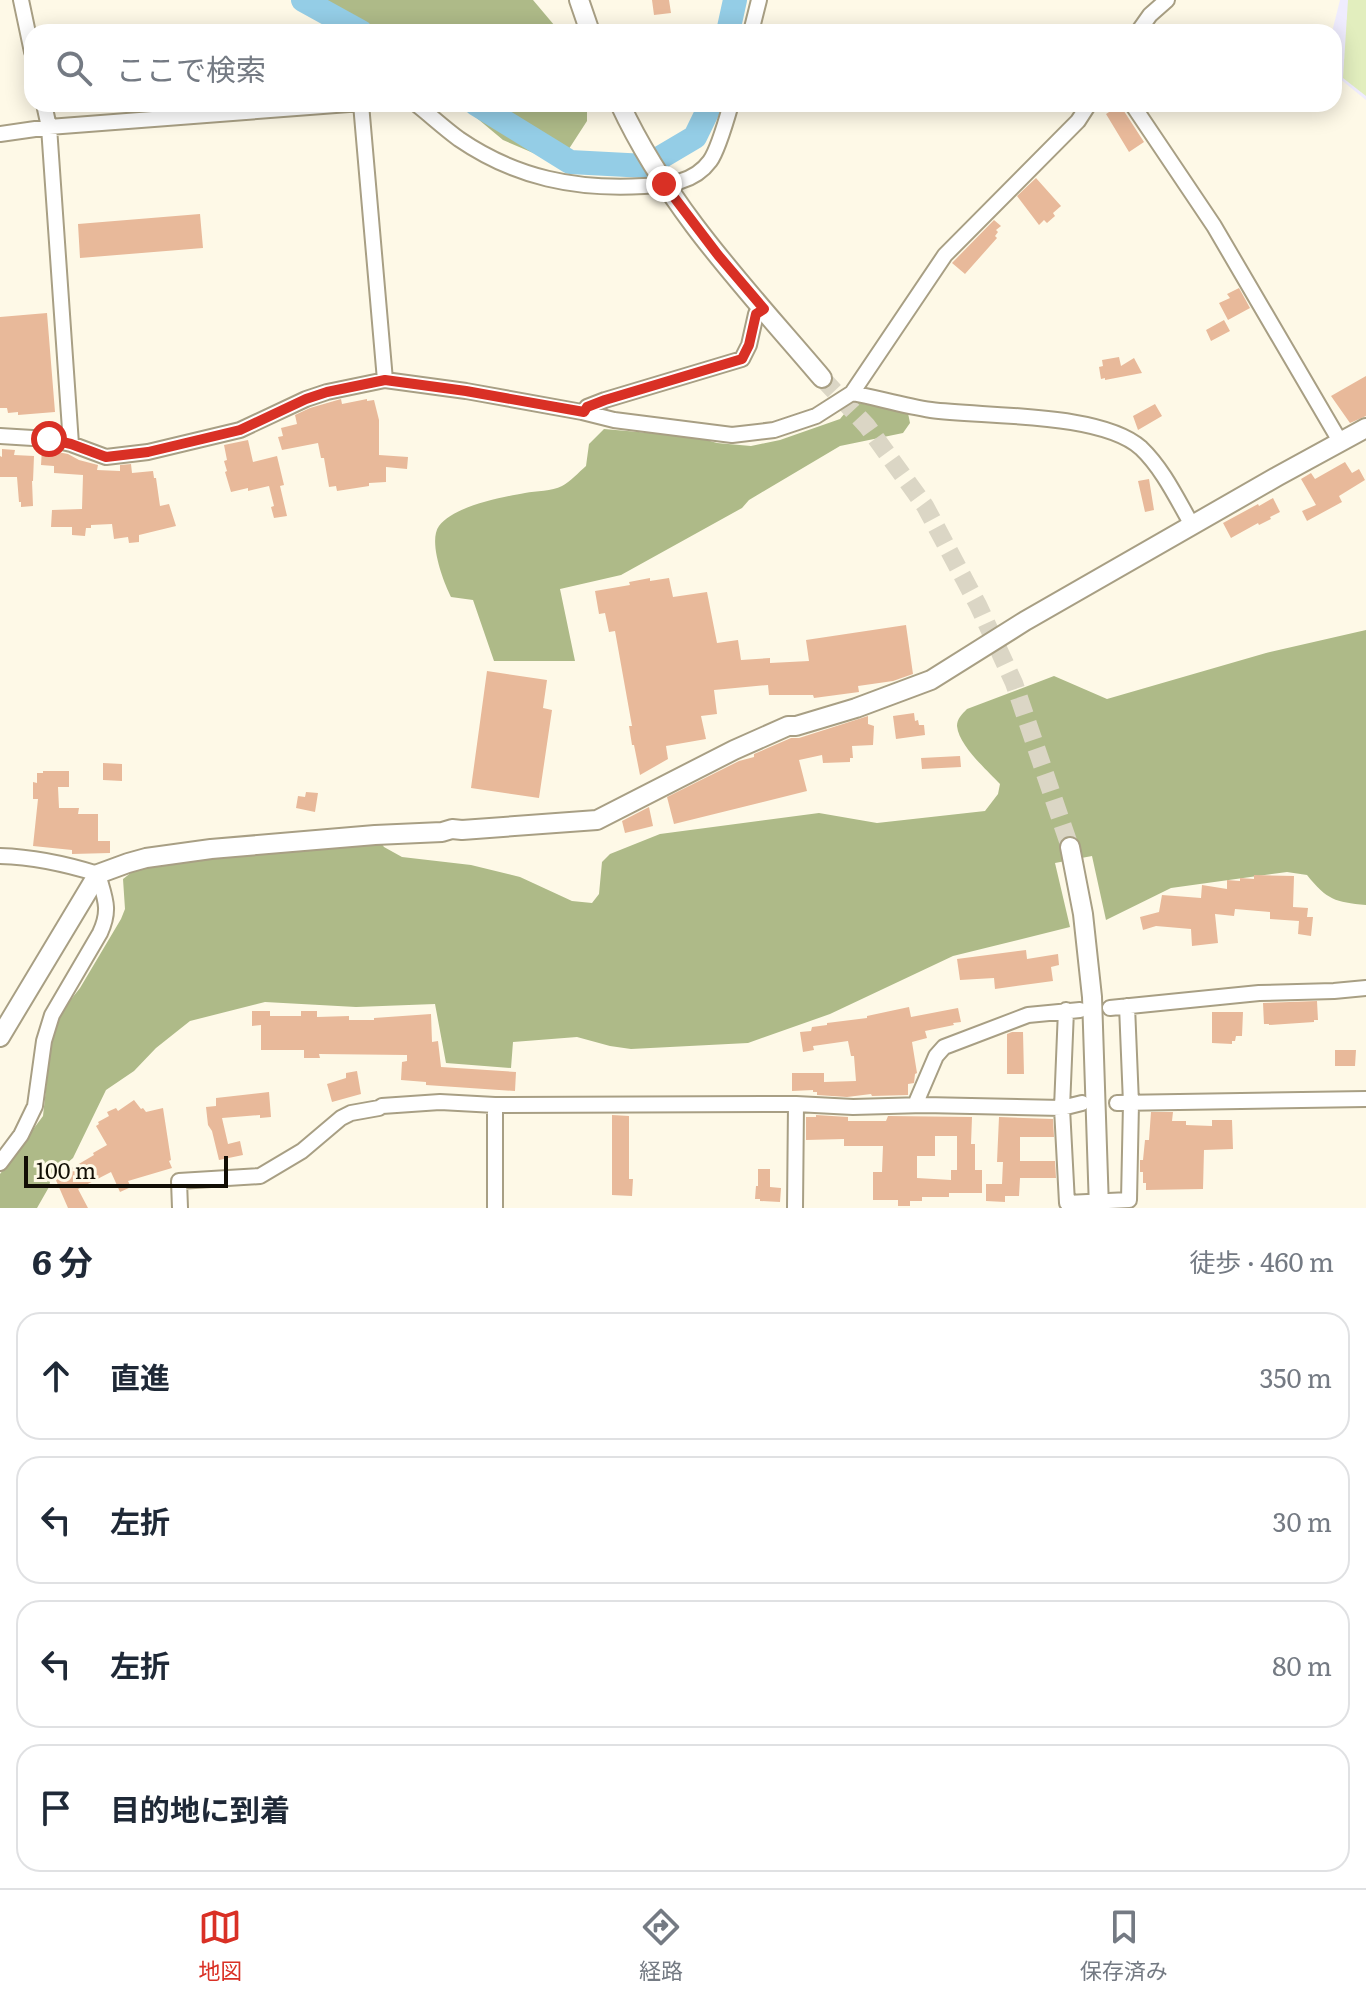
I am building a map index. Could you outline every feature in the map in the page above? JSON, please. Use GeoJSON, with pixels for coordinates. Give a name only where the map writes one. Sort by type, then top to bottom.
{"type":"FeatureCollection","features":[{"type":"Feature","properties":{"kind":"street"},"geometry":{"type":"LineString","coordinates":[[579,0],[587,24]]}},
{"type":"Feature","properties":{"kind":"street"},"geometry":{"type":"LineString","coordinates":[[753,24],[759,0]]}},
{"type":"Feature","properties":{"kind":"street"},"geometry":{"type":"LineString","coordinates":[[1144,24],[1167,0]]}},
{"type":"Feature","properties":{"kind":"street"},"geometry":{"type":"LineString","coordinates":[[21,3],[26,24]]}},
{"type":"Feature","properties":{"kind":"street"},"geometry":{"type":"LineString","coordinates":[[46,112],[71,444]]}},
{"type":"Feature","properties":{"kind":"street"},"geometry":{"type":"LineString","coordinates":[[0,134],[49,127],[245,112]]}},
{"type":"Feature","properties":{"kind":"street"},"geometry":{"type":"LineString","coordinates":[[362,112],[385,380]]}},
{"type":"Feature","properties":{"kind":"street"},"geometry":{"type":"LineString","coordinates":[[426,112],[460,139],[509,166],[551,181],[609,188],[664,184],[694,177],[710,160],[728,112]]}},
{"type":"Feature","properties":{"kind":"street"},"geometry":{"type":"LineString","coordinates":[[624,112],[664,184],[718,255],[822,378]]}},
{"type":"Feature","properties":{"kind":"street"},"geometry":{"type":"LineString","coordinates":[[0,436],[49,439],[106,457],[148,452],[240,430],[306,399],[385,380],[466,391],[614,420],[732,435],[774,430],[816,416],[852,393],[945,255],[1084,112]]}},
{"type":"Feature","properties":{"kind":"street"},"geometry":{"type":"LineString","coordinates":[[1137,112],[1214,226],[1341,443]]}},
{"type":"Feature","properties":{"kind":"street"},"geometry":{"type":"LineString","coordinates":[[584,412],[587,407],[605,400],[742,359],[749,345],[756,314],[764,309]]}},
{"type":"Feature","properties":{"kind":"street"},"geometry":{"type":"LineString","coordinates":[[852,393],[929,410],[1045,419],[1103,428],[1140,447],[1159,469],[1192,525]]}},
{"type":"Feature","properties":{"kind":"street"},"geometry":{"type":"LineString","coordinates":[[0,856],[22,856],[98,874],[146,858],[211,849],[597,820],[788,726],[856,708],[931,680],[1025,621],[1366,428]]}},
{"type":"Feature","properties":{"kind":"street"},"geometry":{"type":"LineString","coordinates":[[1070,847],[1083,914],[1092,997],[1099,1205]]}},
{"type":"Feature","properties":{"kind":"street"},"geometry":{"type":"LineString","coordinates":[[0,1037],[98,874]]}},
{"type":"Feature","properties":{"kind":"street"},"geometry":{"type":"LineString","coordinates":[[0,1163],[21,1135],[35,1106],[41,1053],[52,1015],[106,921],[108,910],[98,874]]}},
{"type":"Feature","properties":{"kind":"street"},"geometry":{"type":"LineString","coordinates":[[1110,1008],[1259,993],[1366,988]]}},
{"type":"Feature","properties":{"kind":"street"},"geometry":{"type":"LineString","coordinates":[[915,1105],[936,1056],[944,1047],[1028,1015],[1073,1010],[1062,1108],[1067,1203],[1099,1205],[1129,1200],[1124,1103],[1127,1006]]}},
{"type":"Feature","properties":{"kind":"street"},"geometry":{"type":"LineString","coordinates":[[1124,1103],[1366,1099]]}},
{"type":"Feature","properties":{"kind":"street"},"geometry":{"type":"LineString","coordinates":[[180,1208],[179,1181],[260,1176],[302,1151],[341,1118],[382,1106],[440,1102],[495,1105],[796,1104],[1062,1108],[1082,1103]]}},
{"type":"Feature","properties":{"kind":"street"},"geometry":{"type":"LineString","coordinates":[[795,1208],[796,1104]]}},
{"type":"Feature","properties":{"kind":"street"},"geometry":{"type":"LineString","coordinates":[[495,1105],[495,1208]]}},
{"type":"Feature","properties":{"kind":"shaded area"},"geometry":{"type":"Polygon","coordinates":[[[1340,0],[1366,0],[1366,100],[1342,80],[1342,24],[1334,24],[1340,0]]]}},
{"type":"Feature","properties":{"kind":"green space"},"geometry":{"type":"Polygon","coordinates":[[[314,0],[533,0],[553,24],[363,24],[314,0]]]}},
{"type":"Feature","properties":{"kind":"green space"},"geometry":{"type":"Polygon","coordinates":[[[1348,0],[1366,0],[1366,96],[1343,78],[1348,0]]]}},
{"type":"Feature","properties":{"kind":"green space"},"geometry":{"type":"Polygon","coordinates":[[[470,112],[587,112],[587,121],[565,155],[545,158],[503,140],[470,112]]]}},
{"type":"Feature","properties":{"kind":"green space"},"geometry":{"type":"Polygon","coordinates":[[[854,402],[908,413],[910,423],[903,433],[840,446],[749,500],[742,508],[621,575],[560,589],[575,661],[494,661],[473,600],[451,597],[436,551],[439,526],[456,513],[479,504],[565,484],[586,466],[589,444],[604,429],[696,437],[717,443],[751,446],[780,440],[840,419],[854,402]]]}},
{"type":"Feature","properties":{"kind":"green space"},"geometry":{"type":"Polygon","coordinates":[[[1366,630],[1366,905],[1332,898],[1307,875],[1287,872],[1171,888],[1106,920],[1092,856],[1055,863],[1070,927],[953,956],[830,1014],[748,1043],[631,1049],[577,1037],[513,1042],[511,1068],[446,1063],[435,1004],[356,1007],[265,1002],[190,1021],[156,1048],[134,1071],[106,1090],[73,1158],[51,1177],[37,1208],[0,1208],[0,1174],[43,1116],[52,1033],[60,1013],[80,988],[121,919],[125,909],[123,879],[132,872],[163,860],[292,833],[378,839],[384,847],[402,857],[471,865],[520,877],[572,901],[592,903],[599,894],[602,862],[610,854],[660,834],[819,813],[877,823],[985,811],[998,794],[1000,784],[963,742],[957,726],[959,719],[967,709],[1054,676],[1107,699],[1266,653],[1366,630]]]}},
{"type":"Feature","properties":{"kind":"building"},"geometry":{"type":"Polygon","coordinates":[[[652,0],[669,0],[671,13],[654,15],[652,0]]]}},
{"type":"Feature","properties":{"kind":"building"},"geometry":{"type":"Polygon","coordinates":[[[1125,112],[1144,142],[1129,152],[1106,114],[1125,112]]]}},
{"type":"Feature","properties":{"kind":"building"},"geometry":{"type":"Polygon","coordinates":[[[1036,178],[1061,206],[1047,223],[1044,220],[1039,225],[1017,196],[1036,178]]]}},
{"type":"Feature","properties":{"kind":"building"},"geometry":{"type":"Polygon","coordinates":[[[200,214],[203,248],[80,258],[78,224],[200,214]]]}},
{"type":"Feature","properties":{"kind":"building"},"geometry":{"type":"Polygon","coordinates":[[[994,220],[1001,226],[996,230],[997,238],[965,274],[952,263],[994,220]]]}},
{"type":"Feature","properties":{"kind":"building"},"geometry":{"type":"Polygon","coordinates":[[[1239,288],[1250,308],[1228,320],[1219,303],[1230,298],[1227,294],[1239,288]]]}},
{"type":"Feature","properties":{"kind":"building"},"geometry":{"type":"Polygon","coordinates":[[[47,313],[55,412],[8,413],[7,408],[0,408],[0,317],[47,313]]]}},
{"type":"Feature","properties":{"kind":"building"},"geometry":{"type":"Polygon","coordinates":[[[1224,320],[1230,331],[1211,341],[1206,330],[1224,320]]]}},
{"type":"Feature","properties":{"kind":"building"},"geometry":{"type":"Polygon","coordinates":[[[1119,357],[1121,366],[1134,358],[1142,373],[1101,379],[1099,367],[1103,366],[1102,360],[1119,357]]]}},
{"type":"Feature","properties":{"kind":"building"},"geometry":{"type":"Polygon","coordinates":[[[1366,376],[1366,416],[1350,423],[1331,396],[1366,376]]]}},
{"type":"Feature","properties":{"kind":"building"},"geometry":{"type":"Polygon","coordinates":[[[341,399],[342,404],[374,400],[379,420],[379,455],[408,457],[407,469],[386,467],[386,482],[337,491],[336,486],[329,487],[318,443],[282,450],[278,437],[283,436],[281,428],[297,424],[295,415],[341,399]]]}},
{"type":"Feature","properties":{"kind":"building"},"geometry":{"type":"Polygon","coordinates":[[[1155,404],[1162,416],[1138,430],[1133,416],[1155,404]]]}},
{"type":"Feature","properties":{"kind":"building"},"geometry":{"type":"Polygon","coordinates":[[[248,440],[253,462],[277,456],[287,516],[274,518],[269,486],[231,492],[225,472],[224,461],[227,460],[224,445],[248,440]]]}},
{"type":"Feature","properties":{"kind":"building"},"geometry":{"type":"Polygon","coordinates":[[[2,449],[15,450],[14,455],[34,456],[33,506],[21,507],[17,477],[0,477],[2,449]]]}},
{"type":"Feature","properties":{"kind":"building"},"geometry":{"type":"Polygon","coordinates":[[[42,449],[98,465],[97,470],[120,471],[120,465],[131,464],[132,473],[153,471],[160,506],[169,504],[176,526],[139,535],[139,542],[129,543],[128,537],[114,539],[112,524],[91,525],[91,528],[86,528],[85,536],[72,535],[72,527],[51,527],[52,510],[82,509],[83,475],[54,473],[54,466],[41,465],[42,449]]]}},
{"type":"Feature","properties":{"kind":"building"},"geometry":{"type":"Polygon","coordinates":[[[1345,462],[1352,473],[1359,469],[1365,480],[1339,496],[1342,502],[1307,521],[1302,511],[1316,505],[1301,479],[1311,473],[1315,479],[1345,462]]]}},
{"type":"Feature","properties":{"kind":"building"},"geometry":{"type":"Polygon","coordinates":[[[1149,479],[1154,510],[1145,512],[1138,481],[1149,479]]]}},
{"type":"Feature","properties":{"kind":"building"},"geometry":{"type":"Polygon","coordinates":[[[1273,498],[1280,512],[1231,538],[1223,523],[1273,498]]]}},
{"type":"Feature","properties":{"kind":"building"},"geometry":{"type":"Polygon","coordinates":[[[650,578],[650,581],[669,578],[673,597],[707,592],[717,643],[738,640],[741,660],[770,658],[770,663],[809,661],[806,640],[906,625],[913,674],[893,681],[858,686],[859,692],[814,698],[813,695],[769,695],[768,685],[714,690],[717,714],[701,716],[706,739],[666,746],[668,759],[640,775],[632,745],[629,726],[632,726],[615,631],[609,632],[605,613],[599,614],[595,591],[650,578]]]}},
{"type":"Feature","properties":{"kind":"building"},"geometry":{"type":"Polygon","coordinates":[[[487,671],[547,680],[543,708],[552,710],[539,798],[471,788],[487,671]]]}},
{"type":"Feature","properties":{"kind":"building"},"geometry":{"type":"Polygon","coordinates":[[[914,713],[915,721],[924,725],[925,735],[896,739],[893,716],[914,713]]]}},
{"type":"Feature","properties":{"kind":"building"},"geometry":{"type":"Polygon","coordinates":[[[868,716],[868,724],[874,726],[873,745],[852,746],[853,758],[850,762],[823,763],[822,755],[799,760],[807,791],[674,824],[667,797],[791,738],[868,716]]]}},
{"type":"Feature","properties":{"kind":"building"},"geometry":{"type":"Polygon","coordinates":[[[960,756],[961,767],[922,769],[921,758],[960,756]]]}},
{"type":"Feature","properties":{"kind":"building"},"geometry":{"type":"Polygon","coordinates":[[[103,763],[122,764],[122,781],[103,780],[103,763]]]}},
{"type":"Feature","properties":{"kind":"building"},"geometry":{"type":"Polygon","coordinates":[[[69,771],[69,787],[58,787],[59,808],[79,808],[78,814],[98,814],[98,841],[110,841],[110,853],[72,854],[72,850],[33,846],[38,799],[33,799],[33,782],[37,783],[37,773],[69,771]]]}},
{"type":"Feature","properties":{"kind":"building"},"geometry":{"type":"Polygon","coordinates":[[[306,792],[318,793],[315,812],[296,808],[298,796],[305,797],[306,792]]]}},
{"type":"Feature","properties":{"kind":"building"},"geometry":{"type":"Polygon","coordinates":[[[649,807],[653,826],[625,833],[622,821],[649,807]]]}},
{"type":"Feature","properties":{"kind":"building"},"geometry":{"type":"Polygon","coordinates":[[[1254,875],[1294,876],[1293,907],[1308,908],[1307,917],[1313,917],[1311,936],[1298,934],[1299,921],[1270,919],[1270,912],[1235,909],[1234,916],[1215,914],[1218,943],[1192,946],[1191,929],[1156,926],[1143,930],[1140,917],[1159,912],[1162,895],[1201,898],[1202,885],[1227,889],[1227,880],[1254,879],[1254,875]]]}},
{"type":"Feature","properties":{"kind":"building"},"geometry":{"type":"Polygon","coordinates":[[[1026,950],[1027,959],[1058,954],[1059,965],[1051,967],[1053,981],[995,989],[994,978],[960,980],[957,959],[1026,950]]]}},
{"type":"Feature","properties":{"kind":"building"},"geometry":{"type":"Polygon","coordinates":[[[1317,1001],[1318,1020],[1314,1022],[1264,1024],[1263,1003],[1317,1001]]]}},
{"type":"Feature","properties":{"kind":"building"},"geometry":{"type":"Polygon","coordinates":[[[909,1007],[911,1017],[958,1008],[961,1022],[925,1031],[927,1038],[912,1042],[917,1073],[914,1083],[908,1084],[908,1095],[847,1097],[817,1095],[813,1090],[792,1091],[792,1073],[824,1073],[824,1082],[856,1081],[854,1056],[851,1056],[848,1041],[813,1046],[814,1050],[803,1052],[800,1032],[811,1031],[812,1027],[827,1023],[867,1018],[909,1007]]]}},
{"type":"Feature","properties":{"kind":"building"},"geometry":{"type":"Polygon","coordinates":[[[252,1011],[270,1011],[270,1016],[301,1016],[301,1011],[317,1011],[317,1017],[349,1016],[349,1020],[431,1014],[432,1042],[438,1041],[441,1067],[516,1072],[515,1091],[426,1085],[426,1082],[401,1080],[402,1062],[407,1061],[407,1055],[319,1054],[320,1058],[304,1058],[304,1050],[261,1050],[261,1025],[252,1026],[252,1011]]]}},
{"type":"Feature","properties":{"kind":"building"},"geometry":{"type":"Polygon","coordinates":[[[1212,1012],[1243,1012],[1242,1036],[1236,1036],[1232,1044],[1212,1043],[1212,1012]]]}},
{"type":"Feature","properties":{"kind":"building"},"geometry":{"type":"Polygon","coordinates":[[[1023,1032],[1024,1074],[1007,1074],[1007,1034],[1023,1032]]]}},
{"type":"Feature","properties":{"kind":"building"},"geometry":{"type":"Polygon","coordinates":[[[1335,1050],[1356,1050],[1355,1066],[1335,1066],[1335,1050]]]}},
{"type":"Feature","properties":{"kind":"building"},"geometry":{"type":"Polygon","coordinates":[[[357,1071],[361,1094],[332,1102],[327,1084],[346,1078],[346,1073],[357,1071]]]}},
{"type":"Feature","properties":{"kind":"building"},"geometry":{"type":"Polygon","coordinates":[[[269,1092],[271,1117],[222,1118],[228,1144],[240,1141],[243,1155],[219,1160],[206,1107],[216,1106],[216,1098],[269,1092]]]}},
{"type":"Feature","properties":{"kind":"building"},"geometry":{"type":"Polygon","coordinates":[[[134,1100],[146,1112],[163,1108],[172,1168],[128,1181],[131,1187],[120,1192],[111,1172],[78,1189],[88,1208],[68,1208],[55,1178],[107,1145],[96,1126],[98,1122],[109,1116],[107,1112],[116,1108],[118,1111],[134,1100]]]}},
{"type":"Feature","properties":{"kind":"building"},"geometry":{"type":"Polygon","coordinates":[[[1151,1112],[1173,1112],[1172,1121],[1186,1121],[1186,1125],[1212,1126],[1212,1120],[1232,1120],[1233,1149],[1204,1150],[1203,1189],[1146,1190],[1140,1160],[1143,1160],[1145,1140],[1149,1140],[1151,1112]]]}},
{"type":"Feature","properties":{"kind":"building"},"geometry":{"type":"Polygon","coordinates":[[[612,1115],[629,1116],[632,1196],[612,1195],[612,1115]]]}},
{"type":"Feature","properties":{"kind":"building"},"geometry":{"type":"Polygon","coordinates":[[[888,1116],[972,1117],[971,1144],[975,1144],[975,1170],[982,1170],[982,1193],[922,1197],[922,1201],[910,1201],[910,1206],[898,1206],[898,1200],[873,1200],[873,1172],[882,1172],[883,1146],[844,1146],[844,1139],[806,1140],[806,1117],[886,1121],[888,1116]],[[935,1136],[935,1156],[917,1156],[917,1178],[951,1180],[951,1170],[957,1170],[957,1136],[935,1136]]]}},
{"type":"Feature","properties":{"kind":"building"},"geometry":{"type":"Polygon","coordinates":[[[999,1117],[1053,1119],[1054,1137],[1020,1137],[1020,1161],[1055,1161],[1056,1178],[1020,1178],[1019,1196],[1005,1196],[1005,1202],[986,1201],[986,1184],[1002,1184],[1003,1162],[997,1162],[999,1117]]]}},
{"type":"Feature","properties":{"kind":"building"},"geometry":{"type":"Polygon","coordinates":[[[758,1169],[770,1169],[770,1187],[781,1188],[780,1202],[755,1199],[758,1169]]]}},
{"type":"Feature","properties":{"kind":"waterway"},"geometry":{"type":"LineString","coordinates":[[303,0],[346,24]]}},
{"type":"Feature","properties":{"kind":"waterway"},"geometry":{"type":"LineString","coordinates":[[730,24],[735,0]]}},
{"type":"Feature","properties":{"kind":"waterway"},"geometry":{"type":"LineString","coordinates":[[489,112],[570,162],[646,166],[695,137],[707,112]]}},
{"type":"Feature","properties":{"kind":"tunnel"},"geometry":{"type":"LineString","coordinates":[[822,378],[867,426],[925,506],[978,605],[1014,683],[1070,847]]}},
{"type":"Feature","properties":{"kind":"route"},"geometry":{"type":"LineString","coordinates":[[49,439],[106,457],[148,452],[240,430],[306,399],[385,380],[584,412],[587,407],[605,400],[742,359],[749,345],[756,314],[764,309],[664,184]]}}]}
